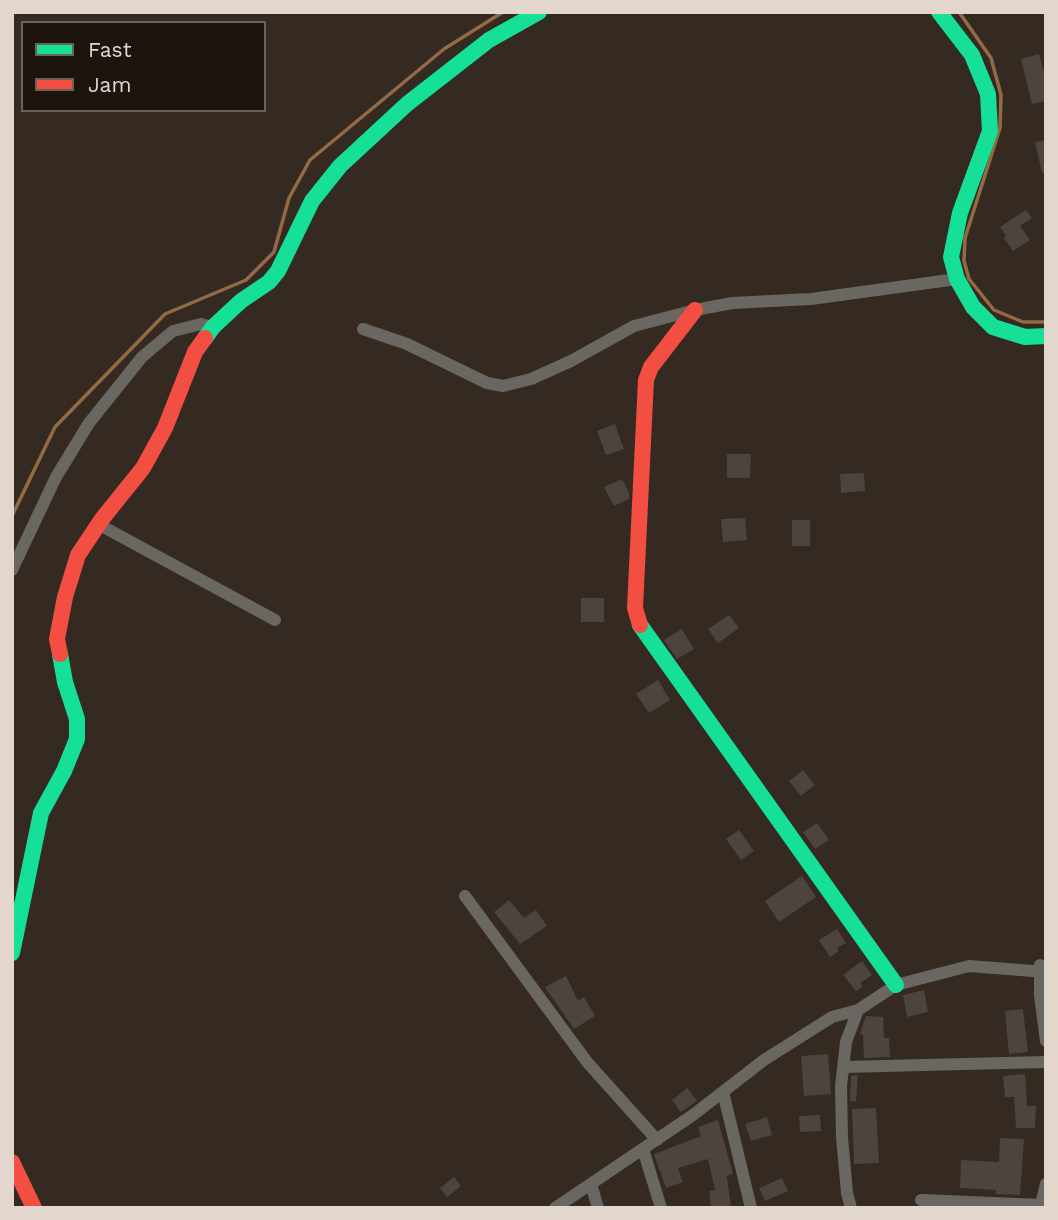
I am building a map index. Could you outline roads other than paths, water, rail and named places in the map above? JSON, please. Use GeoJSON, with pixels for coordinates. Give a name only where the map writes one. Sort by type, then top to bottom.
{"type":"FeatureCollection","features":[{"type":"Feature","properties":{"kind":"street"},"geometry":{"type":"LineString","coordinates":[[12,953],[41,813],[78,739],[77,719],[65,682],[57,639],[65,597],[78,555],[98,524],[143,468],[165,428],[195,352],[213,327],[274,276],[312,201],[340,166],[407,104],[489,40],[539,12]]}},
{"type":"Feature","properties":{"kind":"street"},"geometry":{"type":"LineString","coordinates":[[939,12],[972,55],[988,94],[990,131],[960,213],[951,257],[957,279],[973,307],[993,327],[1025,337],[1046,337]]}},
{"type":"Feature","properties":{"kind":"street"},"geometry":{"type":"LineString","coordinates":[[363,329],[407,344],[487,383],[503,386],[531,379],[571,361],[634,326],[695,310],[732,303],[811,299],[957,279]]}},
{"type":"Feature","properties":{"kind":"street"},"geometry":{"type":"LineString","coordinates":[[695,310],[651,366],[646,380],[635,608],[639,623],[896,985]]}},
{"type":"Feature","properties":{"kind":"street"},"geometry":{"type":"LineString","coordinates":[[12,570],[55,477],[89,424],[142,357],[173,331],[201,324],[213,327]]}},
{"type":"Feature","properties":{"kind":"street"},"geometry":{"type":"LineString","coordinates":[[98,524],[275,620]]}},
{"type":"Feature","properties":{"kind":"street"},"geometry":{"type":"LineString","coordinates":[[466,896],[587,1062],[657,1140]]}},
{"type":"Feature","properties":{"kind":"street"},"geometry":{"type":"LineString","coordinates":[[555,1208],[657,1140],[764,1060],[832,1017],[858,1010],[896,985],[969,966],[1042,968],[1040,995],[1046,1041]]}},
{"type":"Feature","properties":{"kind":"street"},"geometry":{"type":"LineString","coordinates":[[850,1208],[846,1194],[842,1137],[843,1067],[846,1042],[858,1010]]}},
{"type":"Feature","properties":{"kind":"street"},"geometry":{"type":"LineString","coordinates":[[843,1067],[1046,1062]]}},
{"type":"Feature","properties":{"kind":"street"},"geometry":{"type":"LineString","coordinates":[[723,1092],[751,1208]]}},
{"type":"Feature","properties":{"kind":"street"},"geometry":{"type":"LineString","coordinates":[[643,1149],[661,1208]]}},
{"type":"Feature","properties":{"kind":"street"},"geometry":{"type":"LineString","coordinates":[[12,1162],[34,1208]]}},
{"type":"Feature","properties":{"kind":"street"},"geometry":{"type":"LineString","coordinates":[[591,1184],[598,1208]]}},
{"type":"Feature","properties":{"kind":"street"},"geometry":{"type":"LineString","coordinates":[[921,1200],[1040,1206],[1046,1184]]}},
{"type":"Feature","properties":{"kind":"waterway"},"geometry":{"type":"LineString","coordinates":[[12,516],[55,427],[165,314],[246,280],[274,252],[289,198],[310,160],[444,49],[503,12]]}},
{"type":"Feature","properties":{"kind":"waterway"},"geometry":{"type":"LineString","coordinates":[[959,12],[991,58],[1001,95],[1000,128],[965,238],[964,261],[969,279],[994,310],[1023,322],[1046,322]]}}]}
